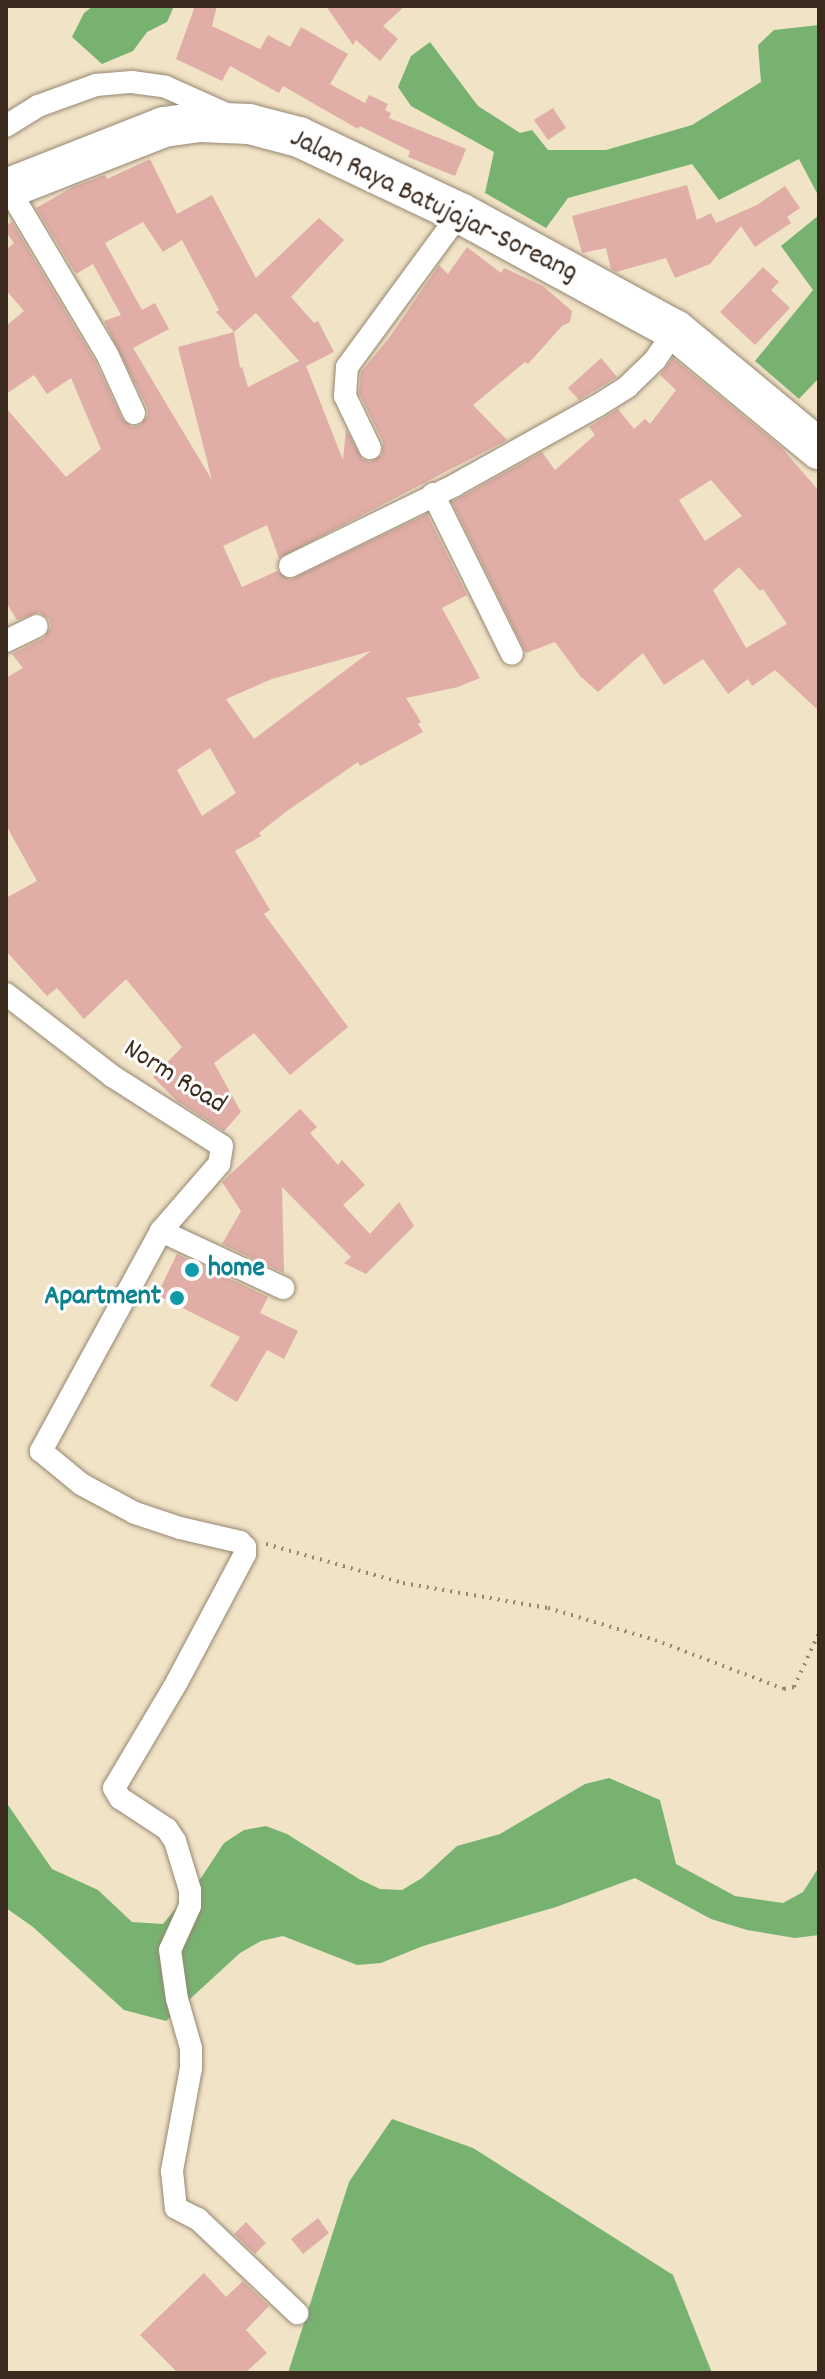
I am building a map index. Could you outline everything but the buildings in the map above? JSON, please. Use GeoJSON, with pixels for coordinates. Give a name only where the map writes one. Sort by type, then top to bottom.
{"type":"FeatureCollection","features":[{"type":"Feature","properties":{"kind":"highway","name":"Jalan Raya Batujajar-Soreang"},"geometry":{"type":"LineString","coordinates":[[7,189],[164,127],[200,122],[249,124],[299,137],[460,213],[675,330],[819,449]]}},
{"type":"Feature","properties":{"kind":"street"},"geometry":{"type":"LineString","coordinates":[[6,126],[38,106],[96,85],[132,82],[166,87],[249,124]]}},
{"type":"Feature","properties":{"kind":"street"},"geometry":{"type":"LineString","coordinates":[[7,189],[107,354],[134,413]]}},
{"type":"Feature","properties":{"kind":"street"},"geometry":{"type":"LineString","coordinates":[[370,448],[345,396],[347,367],[460,213]]}},
{"type":"Feature","properties":{"kind":"street"},"geometry":{"type":"LineString","coordinates":[[290,566],[525,447],[627,387],[655,360],[675,330]]}},
{"type":"Feature","properties":{"kind":"street"},"geometry":{"type":"LineString","coordinates":[[433,494],[512,654]]}},
{"type":"Feature","properties":{"kind":"street"},"geometry":{"type":"LineString","coordinates":[[6,641],[37,626]]}},
{"type":"Feature","properties":{"kind":"street","name":"Norm Road"},"geometry":{"type":"LineString","coordinates":[[6,994],[112,1076],[222,1146],[219,1164],[161,1231],[43,1446],[44,1456],[81,1484],[135,1513],[243,1544]]}},
{"type":"Feature","properties":{"kind":"street"},"geometry":{"type":"LineString","coordinates":[[161,1231],[283,1288]]}},
{"type":"Feature","properties":{"kind":"street"},"geometry":{"type":"LineString","coordinates":[[243,1544],[245,1554],[191,1656],[114,1788],[120,1798],[167,1829],[175,1841],[190,1890],[190,1906],[170,1950],[177,1999],[191,2048],[191,2068],[172,2171],[176,2208],[198,2219],[297,2313]]}},
{"type":"Feature","properties":{"kind":"path"},"geometry":{"type":"LineString","coordinates":[[243,1544],[250,1540],[403,1583],[548,1608],[655,1640],[784,1689],[794,1687],[819,1633]]}},
{"type":"Feature","properties":{"kind":"green space"},"geometry":{"type":"Polygon","coordinates":[[[93,6],[174,6],[167,22],[147,32],[133,51],[102,64],[72,37],[84,13],[93,6]]]}},
{"type":"Feature","properties":{"kind":"green space"},"geometry":{"type":"Polygon","coordinates":[[[819,25],[819,197],[799,159],[719,200],[692,164],[568,198],[546,228],[485,193],[494,152],[411,106],[398,87],[411,56],[430,42],[478,106],[520,133],[532,130],[548,150],[606,150],[692,125],[761,82],[758,45],[774,30],[819,25]]]}},
{"type":"Feature","properties":{"kind":"green space"},"geometry":{"type":"Polygon","coordinates":[[[819,215],[819,378],[799,399],[755,361],[813,290],[781,246],[819,215]]]}},
{"type":"Feature","properties":{"kind":"green space"},"geometry":{"type":"Polygon","coordinates":[[[609,1778],[660,1800],[676,1864],[735,1896],[783,1903],[803,1892],[819,1867],[819,1935],[795,1938],[747,1930],[711,1919],[635,1878],[556,1907],[423,1946],[381,1963],[357,1965],[283,1936],[261,1941],[240,1953],[166,2021],[124,2010],[33,1927],[6,1908],[6,1802],[52,1869],[98,1890],[132,1922],[163,1924],[201,1878],[224,1843],[244,1830],[266,1826],[287,1834],[380,1889],[402,1890],[422,1878],[457,1846],[500,1834],[585,1784],[609,1778]]]}},
{"type":"Feature","properties":{"kind":"green space"},"geometry":{"type":"Polygon","coordinates":[[[392,2119],[473,2148],[673,2275],[712,2373],[288,2373],[349,2182],[392,2119]]]}},
{"type":"Feature","properties":{"kind":"place","name":"home"},"geometry":{"type":"Point","coordinates":[192,1270]}},
{"type":"Feature","properties":{"kind":"place","name":"Apartment"},"geometry":{"type":"Point","coordinates":[177,1298]}}]}
